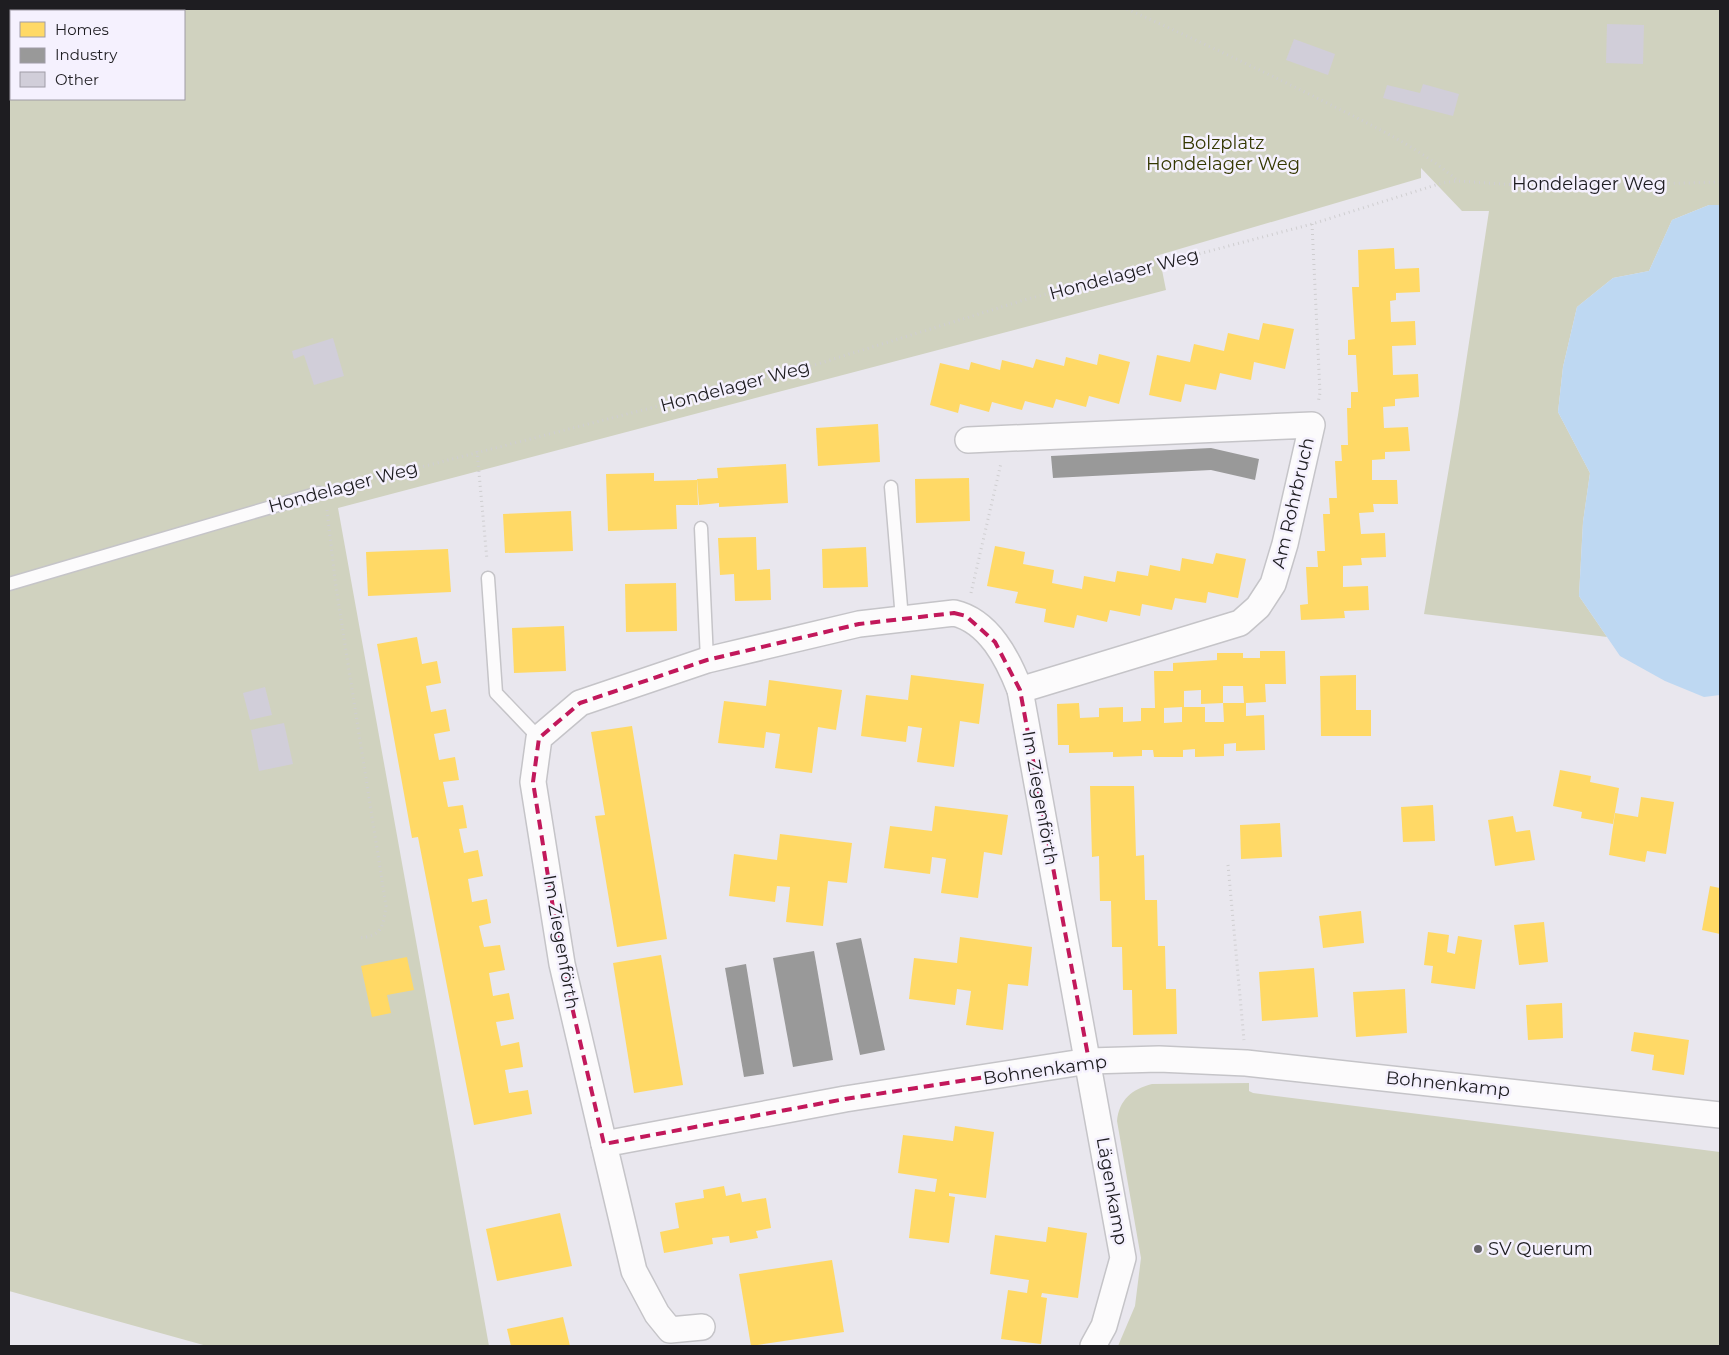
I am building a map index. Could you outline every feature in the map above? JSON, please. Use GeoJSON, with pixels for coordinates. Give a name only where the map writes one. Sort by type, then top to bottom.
{"type":"FeatureCollection","features":[{"type":"Feature","properties":{"kind":"street","name":"Am Rohrbruch"},"geometry":{"type":"LineString","coordinates":[[968,440],[1312,425],[1285,544],[1273,584],[1258,607],[1240,623],[1020,690]]}},
{"type":"Feature","properties":{"kind":"street"},"geometry":{"type":"LineString","coordinates":[[539,738],[580,703],[707,660],[859,624],[954,613],[966,616]]}},
{"type":"Feature","properties":{"kind":"street","name":"Im Ziegenförth"},"geometry":{"type":"LineString","coordinates":[[966,616],[995,642],[1010,666],[1020,690],[1089,1062]]}},
{"type":"Feature","properties":{"kind":"street","name":"Im Ziegenförth"},"geometry":{"type":"LineString","coordinates":[[539,738],[534,782],[562,964],[604,1144]]}},
{"type":"Feature","properties":{"kind":"street","name":"Bohnenkamp"},"geometry":{"type":"LineString","coordinates":[[604,1144],[845,1099],[1089,1062],[1159,1059],[1246,1063],[1720,1115]]}},
{"type":"Feature","properties":{"kind":"street","name":"Lägenkamp"},"geometry":{"type":"LineString","coordinates":[[1089,1062],[1124,1258],[1104,1326],[1093,1346]]}},
{"type":"Feature","properties":{"kind":"street"},"geometry":{"type":"LineString","coordinates":[[604,1144],[634,1271],[657,1314],[670,1330],[702,1327]]}},
{"type":"Feature","properties":{"kind":"lane"},"geometry":{"type":"LineString","coordinates":[[890,487],[902,619]]}},
{"type":"Feature","properties":{"kind":"lane","name":"Hondelager Weg"},"geometry":{"type":"LineString","coordinates":[[9,584],[326,497]]}},
{"type":"Feature","properties":{"kind":"lane"},"geometry":{"type":"LineString","coordinates":[[701,528],[707,660]]}},
{"type":"Feature","properties":{"kind":"lane"},"geometry":{"type":"LineString","coordinates":[[488,578],[496,693],[539,738]]}},
{"type":"Feature","properties":{"kind":"path"},"geometry":{"type":"LineString","coordinates":[[1126,9],[1246,63],[1370,124],[1433,159],[1458,181]]}},
{"type":"Feature","properties":{"kind":"path","name":"Hondelager Weg"},"geometry":{"type":"LineString","coordinates":[[326,497],[334,489],[798,370],[1024,300],[1312,224],[1442,183],[1458,181],[1548,187],[1720,182]]}},
{"type":"Feature","properties":{"kind":"path"},"geometry":{"type":"LineString","coordinates":[[1312,224],[1320,394],[1312,425]]}},
{"type":"Feature","properties":{"kind":"path"},"geometry":{"type":"LineString","coordinates":[[966,616],[1006,439]]}},
{"type":"Feature","properties":{"kind":"path"},"geometry":{"type":"LineString","coordinates":[[477,451],[488,578]]}},
{"type":"Feature","properties":{"kind":"path"},"geometry":{"type":"LineString","coordinates":[[334,489],[326,497],[328,524],[336,587],[386,906],[384,923],[378,933],[369,937],[358,938]]}},
{"type":"Feature","properties":{"kind":"path"},"geometry":{"type":"LineString","coordinates":[[1228,865],[1246,1063]]}},
{"type":"Feature","properties":{"kind":"highlighted area"},"geometry":{"type":"Polygon","coordinates":[[[954,613],[966,616],[995,642],[1020,690],[1089,1061],[845,1099],[604,1144],[562,964],[533,782],[539,738],[580,703],[707,660],[859,624],[954,613]]]}},
{"type":"Feature","properties":{"kind":"green space","name":"Bolzplatz Hondelager Weg"},"geometry":{"type":"Polygon","coordinates":[[[9,9],[1720,9],[1720,205],[1709,205],[1672,220],[1649,271],[1613,278],[1577,307],[1563,367],[1558,412],[1590,473],[1583,522],[1579,596],[1607,637],[1424,614],[1458,415],[1489,211],[1462,211],[1421,168],[1421,178],[1159,255],[1166,290],[338,508],[489,1346],[207,1346],[9,1291],[9,9]]]}},
{"type":"Feature","properties":{"kind":"green space","name":"SV Querum"},"geometry":{"type":"Polygon","coordinates":[[[1249,1083],[1249,1091],[1253,1093],[1720,1152],[1720,1346],[1118,1346],[1135,1306],[1141,1258],[1117,1121],[1120,1107],[1133,1092],[1152,1084],[1249,1083]]]}},
{"type":"Feature","properties":{"kind":"water"},"geometry":{"type":"Polygon","coordinates":[[[1709,205],[1720,205],[1720,695],[1704,697],[1665,681],[1620,656],[1579,596],[1583,522],[1590,473],[1558,412],[1563,367],[1577,307],[1613,278],[1649,271],[1672,220],[1709,205]]]}},
{"type":"Feature","properties":{"kind":"building: Homes"},"geometry":{"type":"Polygon","coordinates":[[[1394,248],[1395,269],[1419,268],[1420,292],[1396,293],[1396,300],[1390,301],[1391,322],[1415,321],[1416,345],[1392,346],[1393,375],[1418,374],[1419,397],[1395,399],[1395,406],[1383,407],[1384,428],[1408,427],[1410,451],[1385,452],[1385,459],[1372,460],[1372,480],[1397,480],[1398,504],[1373,504],[1374,512],[1359,513],[1361,534],[1385,533],[1386,557],[1361,558],[1362,565],[1343,566],[1343,587],[1368,586],[1369,610],[1344,611],[1345,618],[1301,620],[1300,605],[1308,604],[1306,567],[1318,567],[1317,551],[1325,551],[1323,514],[1330,514],[1329,498],[1337,498],[1335,461],[1342,461],[1341,445],[1348,445],[1347,408],[1351,408],[1351,392],[1358,392],[1356,355],[1348,355],[1348,340],[1355,339],[1352,287],[1359,287],[1358,250],[1394,248]]]}},
{"type":"Feature","properties":{"kind":"building: Homes"},"geometry":{"type":"Polygon","coordinates":[[[1263,323],[1294,329],[1285,369],[1254,362],[1251,380],[1220,373],[1216,390],[1185,384],[1181,402],[1149,395],[1157,355],[1190,362],[1194,344],[1224,351],[1228,333],[1259,340],[1263,323]]]}},
{"type":"Feature","properties":{"kind":"building: Homes"},"geometry":{"type":"Polygon","coordinates":[[[1099,354],[1130,362],[1119,404],[1089,396],[1086,407],[1056,399],[1053,408],[1025,401],[1022,410],[992,402],[989,412],[960,404],[958,413],[930,405],[940,363],[969,370],[971,362],[1000,370],[1002,360],[1033,368],[1036,359],[1064,366],[1066,357],[1097,365],[1099,354]]]}},
{"type":"Feature","properties":{"kind":"building: Homes"},"geometry":{"type":"Polygon","coordinates":[[[878,424],[880,462],[818,466],[816,428],[878,424]]]}},
{"type":"Feature","properties":{"kind":"building: Homes"},"geometry":{"type":"Polygon","coordinates":[[[786,464],[788,503],[719,507],[719,503],[699,505],[697,479],[718,478],[717,468],[786,464]]]}},
{"type":"Feature","properties":{"kind":"building: Homes"},"geometry":{"type":"Polygon","coordinates":[[[654,473],[654,481],[697,480],[698,505],[676,505],[677,529],[608,531],[606,474],[654,473]]]}},
{"type":"Feature","properties":{"kind":"building: Homes"},"geometry":{"type":"Polygon","coordinates":[[[969,478],[970,521],[916,523],[915,479],[969,478]]]}},
{"type":"Feature","properties":{"kind":"building: Homes"},"geometry":{"type":"Polygon","coordinates":[[[571,511],[573,551],[505,553],[503,514],[571,511]]]}},
{"type":"Feature","properties":{"kind":"building: Homes"},"geometry":{"type":"Polygon","coordinates":[[[756,537],[757,570],[770,569],[771,600],[735,601],[734,574],[720,575],[718,538],[756,537]]]}},
{"type":"Feature","properties":{"kind":"building: Homes"},"geometry":{"type":"Polygon","coordinates":[[[995,546],[1025,552],[1023,564],[1054,570],[1052,583],[1082,589],[1084,576],[1115,582],[1117,571],[1148,576],[1150,565],[1180,571],[1182,558],[1213,564],[1216,553],[1246,559],[1238,598],[1208,592],[1206,603],[1175,598],[1172,610],[1142,604],[1140,616],[1110,610],[1107,622],[1077,615],[1074,628],[1044,622],[1046,609],[1015,603],[1018,592],[987,586],[995,546]]]}},
{"type":"Feature","properties":{"kind":"building: Homes"},"geometry":{"type":"Polygon","coordinates":[[[866,547],[868,587],[823,588],[822,549],[866,547]]]}},
{"type":"Feature","properties":{"kind":"building: Homes"},"geometry":{"type":"Polygon","coordinates":[[[448,549],[451,592],[368,596],[366,552],[448,549]]]}},
{"type":"Feature","properties":{"kind":"building: Homes"},"geometry":{"type":"Polygon","coordinates":[[[676,583],[677,631],[626,632],[625,584],[676,583]]]}},
{"type":"Feature","properties":{"kind":"building: Homes"},"geometry":{"type":"Polygon","coordinates":[[[564,626],[566,671],[514,673],[512,628],[564,626]]]}},
{"type":"Feature","properties":{"kind":"building: Homes"},"geometry":{"type":"Polygon","coordinates":[[[417,637],[422,664],[437,661],[441,683],[426,686],[431,712],[446,709],[450,731],[434,734],[439,760],[455,757],[459,780],[443,782],[448,807],[463,805],[467,828],[459,829],[464,853],[478,850],[483,876],[468,879],[472,902],[487,899],[491,923],[479,926],[484,947],[500,945],[505,970],[489,973],[493,996],[509,993],[514,1019],[496,1022],[501,1046],[519,1042],[523,1067],[505,1070],[509,1093],[528,1090],[532,1114],[474,1125],[418,837],[412,838],[377,644],[417,637]]]}},
{"type":"Feature","properties":{"kind":"building: Homes"},"geometry":{"type":"Polygon","coordinates":[[[1260,651],[1285,651],[1286,684],[1265,684],[1266,702],[1246,703],[1246,716],[1264,715],[1265,750],[1236,751],[1236,743],[1224,744],[1224,756],[1195,757],[1195,749],[1183,750],[1183,757],[1154,757],[1153,750],[1142,750],[1142,756],[1113,757],[1113,752],[1069,753],[1069,745],[1058,745],[1057,704],[1079,703],[1080,718],[1099,717],[1099,708],[1123,707],[1123,722],[1141,721],[1141,708],[1155,708],[1154,671],[1173,671],[1173,663],[1217,660],[1217,653],[1243,653],[1243,658],[1260,658],[1260,651]],[[1223,686],[1223,703],[1244,703],[1243,686],[1223,686]],[[1201,690],[1184,691],[1184,707],[1205,707],[1205,722],[1224,722],[1223,703],[1201,704],[1201,690]],[[1182,707],[1164,708],[1164,723],[1182,722],[1182,707]]]}},
{"type":"Feature","properties":{"kind":"building: Homes"},"geometry":{"type":"Polygon","coordinates":[[[911,675],[984,684],[979,724],[960,721],[954,767],[917,762],[922,728],[908,726],[906,742],[861,736],[866,695],[908,700],[911,675]]]}},
{"type":"Feature","properties":{"kind":"building: Homes"},"geometry":{"type":"Polygon","coordinates":[[[1356,675],[1356,710],[1371,710],[1371,736],[1321,736],[1320,676],[1356,675]]]}},
{"type":"Feature","properties":{"kind":"building: Homes"},"geometry":{"type":"Polygon","coordinates":[[[769,680],[842,690],[836,730],[818,727],[812,773],[775,768],[780,734],[766,732],[764,748],[718,743],[724,701],[766,706],[769,680]]]}},
{"type":"Feature","properties":{"kind":"building: Homes"},"geometry":{"type":"Polygon","coordinates":[[[632,726],[667,939],[617,947],[595,816],[605,815],[591,732],[632,726]]]}},
{"type":"Feature","properties":{"kind":"building: Homes"},"geometry":{"type":"Polygon","coordinates":[[[1560,770],[1591,776],[1590,782],[1619,788],[1613,824],[1581,818],[1582,812],[1553,806],[1560,770]]]}},
{"type":"Feature","properties":{"kind":"building: Homes"},"geometry":{"type":"Polygon","coordinates":[[[1090,786],[1134,786],[1136,856],[1144,855],[1145,900],[1157,900],[1158,946],[1165,946],[1166,989],[1176,989],[1177,1034],[1133,1035],[1132,990],[1123,990],[1122,947],[1112,947],[1111,901],[1100,901],[1099,856],[1092,857],[1090,786]]]}},
{"type":"Feature","properties":{"kind":"building: Homes"},"geometry":{"type":"Polygon","coordinates":[[[1641,797],[1674,802],[1666,854],[1647,851],[1645,862],[1609,855],[1615,813],[1638,817],[1641,797]]]}},
{"type":"Feature","properties":{"kind":"building: Homes"},"geometry":{"type":"Polygon","coordinates":[[[1433,805],[1435,841],[1403,842],[1401,807],[1433,805]]]}},
{"type":"Feature","properties":{"kind":"building: Homes"},"geometry":{"type":"Polygon","coordinates":[[[935,806],[1008,815],[1002,855],[984,852],[978,898],[941,893],[946,859],[932,857],[930,874],[884,868],[890,826],[932,831],[935,806]]]}},
{"type":"Feature","properties":{"kind":"building: Homes"},"geometry":{"type":"Polygon","coordinates":[[[1513,816],[1516,832],[1530,830],[1535,860],[1495,866],[1488,820],[1513,816]]]}},
{"type":"Feature","properties":{"kind":"building: Homes"},"geometry":{"type":"Polygon","coordinates":[[[1280,823],[1282,857],[1241,859],[1240,825],[1280,823]]]}},
{"type":"Feature","properties":{"kind":"building: Homes"},"geometry":{"type":"Polygon","coordinates":[[[780,834],[852,843],[847,883],[828,881],[823,926],[786,922],[790,887],[777,886],[775,902],[729,896],[734,854],[777,860],[780,834]]]}},
{"type":"Feature","properties":{"kind":"building: Homes"},"geometry":{"type":"Polygon","coordinates":[[[1710,886],[1720,888],[1720,934],[1702,930],[1710,886]]]}},
{"type":"Feature","properties":{"kind":"building: Homes"},"geometry":{"type":"Polygon","coordinates":[[[1361,911],[1364,943],[1323,948],[1319,916],[1361,911]]]}},
{"type":"Feature","properties":{"kind":"building: Homes"},"geometry":{"type":"Polygon","coordinates":[[[1544,922],[1548,962],[1519,965],[1514,925],[1544,922]]]}},
{"type":"Feature","properties":{"kind":"building: Homes"},"geometry":{"type":"Polygon","coordinates":[[[1428,932],[1449,935],[1447,952],[1455,954],[1458,936],[1482,940],[1475,989],[1431,983],[1433,966],[1424,965],[1428,932]]]}},
{"type":"Feature","properties":{"kind":"building: Homes"},"geometry":{"type":"Polygon","coordinates":[[[960,937],[1032,947],[1028,986],[1008,984],[1003,1030],[966,1025],[971,991],[957,989],[955,1005],[909,999],[914,958],[957,963],[960,937]]]}},
{"type":"Feature","properties":{"kind":"building: Homes"},"geometry":{"type":"Polygon","coordinates":[[[661,955],[683,1085],[634,1093],[613,963],[661,955]]]}},
{"type":"Feature","properties":{"kind":"building: Homes"},"geometry":{"type":"Polygon","coordinates":[[[407,957],[414,990],[387,995],[391,1013],[372,1017],[361,966],[407,957]]]}},
{"type":"Feature","properties":{"kind":"building: Homes"},"geometry":{"type":"Polygon","coordinates":[[[1314,968],[1318,1017],[1262,1021],[1259,972],[1314,968]]]}},
{"type":"Feature","properties":{"kind":"building: Homes"},"geometry":{"type":"Polygon","coordinates":[[[1405,989],[1407,1033],[1356,1037],[1353,992],[1405,989]]]}},
{"type":"Feature","properties":{"kind":"building: Homes"},"geometry":{"type":"Polygon","coordinates":[[[1562,1003],[1563,1038],[1528,1040],[1526,1005],[1562,1003]]]}},
{"type":"Feature","properties":{"kind":"building: Homes"},"geometry":{"type":"Polygon","coordinates":[[[1634,1032],[1689,1040],[1684,1075],[1652,1070],[1654,1055],[1631,1051],[1634,1032]]]}},
{"type":"Feature","properties":{"kind":"building: Homes"},"geometry":{"type":"Polygon","coordinates":[[[955,1126],[994,1132],[986,1198],[949,1193],[949,1196],[955,1197],[949,1243],[909,1238],[915,1189],[935,1192],[937,1179],[898,1173],[903,1135],[953,1141],[955,1126]]]}},
{"type":"Feature","properties":{"kind":"building: Homes"},"geometry":{"type":"Polygon","coordinates":[[[724,1186],[726,1196],[740,1193],[742,1202],[766,1198],[771,1228],[756,1231],[758,1238],[730,1243],[729,1236],[712,1238],[713,1244],[664,1253],[660,1232],[679,1228],[675,1203],[704,1198],[703,1190],[724,1186]]]}},
{"type":"Feature","properties":{"kind":"building: Homes"},"geometry":{"type":"Polygon","coordinates":[[[560,1213],[572,1266],[497,1281],[486,1229],[560,1213]]]}},
{"type":"Feature","properties":{"kind":"building: Homes"},"geometry":{"type":"Polygon","coordinates":[[[1048,1227],[1087,1233],[1078,1298],[1042,1293],[1041,1297],[1047,1298],[1041,1344],[1001,1339],[1008,1290],[1027,1293],[1029,1280],[990,1274],[995,1235],[1046,1242],[1048,1227]]]}},
{"type":"Feature","properties":{"kind":"building: Homes"},"geometry":{"type":"Polygon","coordinates":[[[832,1260],[844,1332],[751,1346],[739,1274],[832,1260]]]}},
{"type":"Feature","properties":{"kind":"building: Homes"},"geometry":{"type":"Polygon","coordinates":[[[563,1317],[570,1346],[511,1346],[507,1329],[563,1317]]]}},
{"type":"Feature","properties":{"kind":"building: Industry"},"geometry":{"type":"Polygon","coordinates":[[[1211,448],[1259,459],[1255,480],[1211,470],[1053,478],[1051,456],[1211,448]]]}},
{"type":"Feature","properties":{"kind":"building: Industry"},"geometry":{"type":"Polygon","coordinates":[[[861,938],[885,1050],[860,1055],[836,943],[861,938]]]}},
{"type":"Feature","properties":{"kind":"building: Industry"},"geometry":{"type":"Polygon","coordinates":[[[814,951],[833,1060],[793,1067],[773,958],[814,951]]]}},
{"type":"Feature","properties":{"kind":"building: Industry"},"geometry":{"type":"Polygon","coordinates":[[[746,964],[764,1074],[744,1077],[725,968],[746,964]]]}},
{"type":"Feature","properties":{"kind":"building: Other"},"geometry":{"type":"Polygon","coordinates":[[[1607,24],[1644,25],[1643,64],[1606,63],[1607,24]]]}},
{"type":"Feature","properties":{"kind":"building: Other"},"geometry":{"type":"Polygon","coordinates":[[[1294,39],[1335,54],[1328,75],[1286,60],[1294,39]]]}},
{"type":"Feature","properties":{"kind":"building: Other"},"geometry":{"type":"Polygon","coordinates":[[[1423,84],[1459,94],[1453,116],[1383,98],[1387,85],[1420,93],[1423,84]]]}},
{"type":"Feature","properties":{"kind":"building: Other"},"geometry":{"type":"Polygon","coordinates":[[[333,338],[344,376],[314,385],[304,355],[294,359],[292,351],[333,338]]]}},
{"type":"Feature","properties":{"kind":"building: Other"},"geometry":{"type":"Polygon","coordinates":[[[265,687],[272,715],[250,720],[243,693],[265,687]]]}},
{"type":"Feature","properties":{"kind":"building: Other"},"geometry":{"type":"Polygon","coordinates":[[[284,723],[293,764],[259,771],[251,730],[284,723]]]}},
{"type":"Feature","properties":{"kind":"place","name":"SV Querum"},"geometry":{"type":"Point","coordinates":[1478,1249]}}]}
